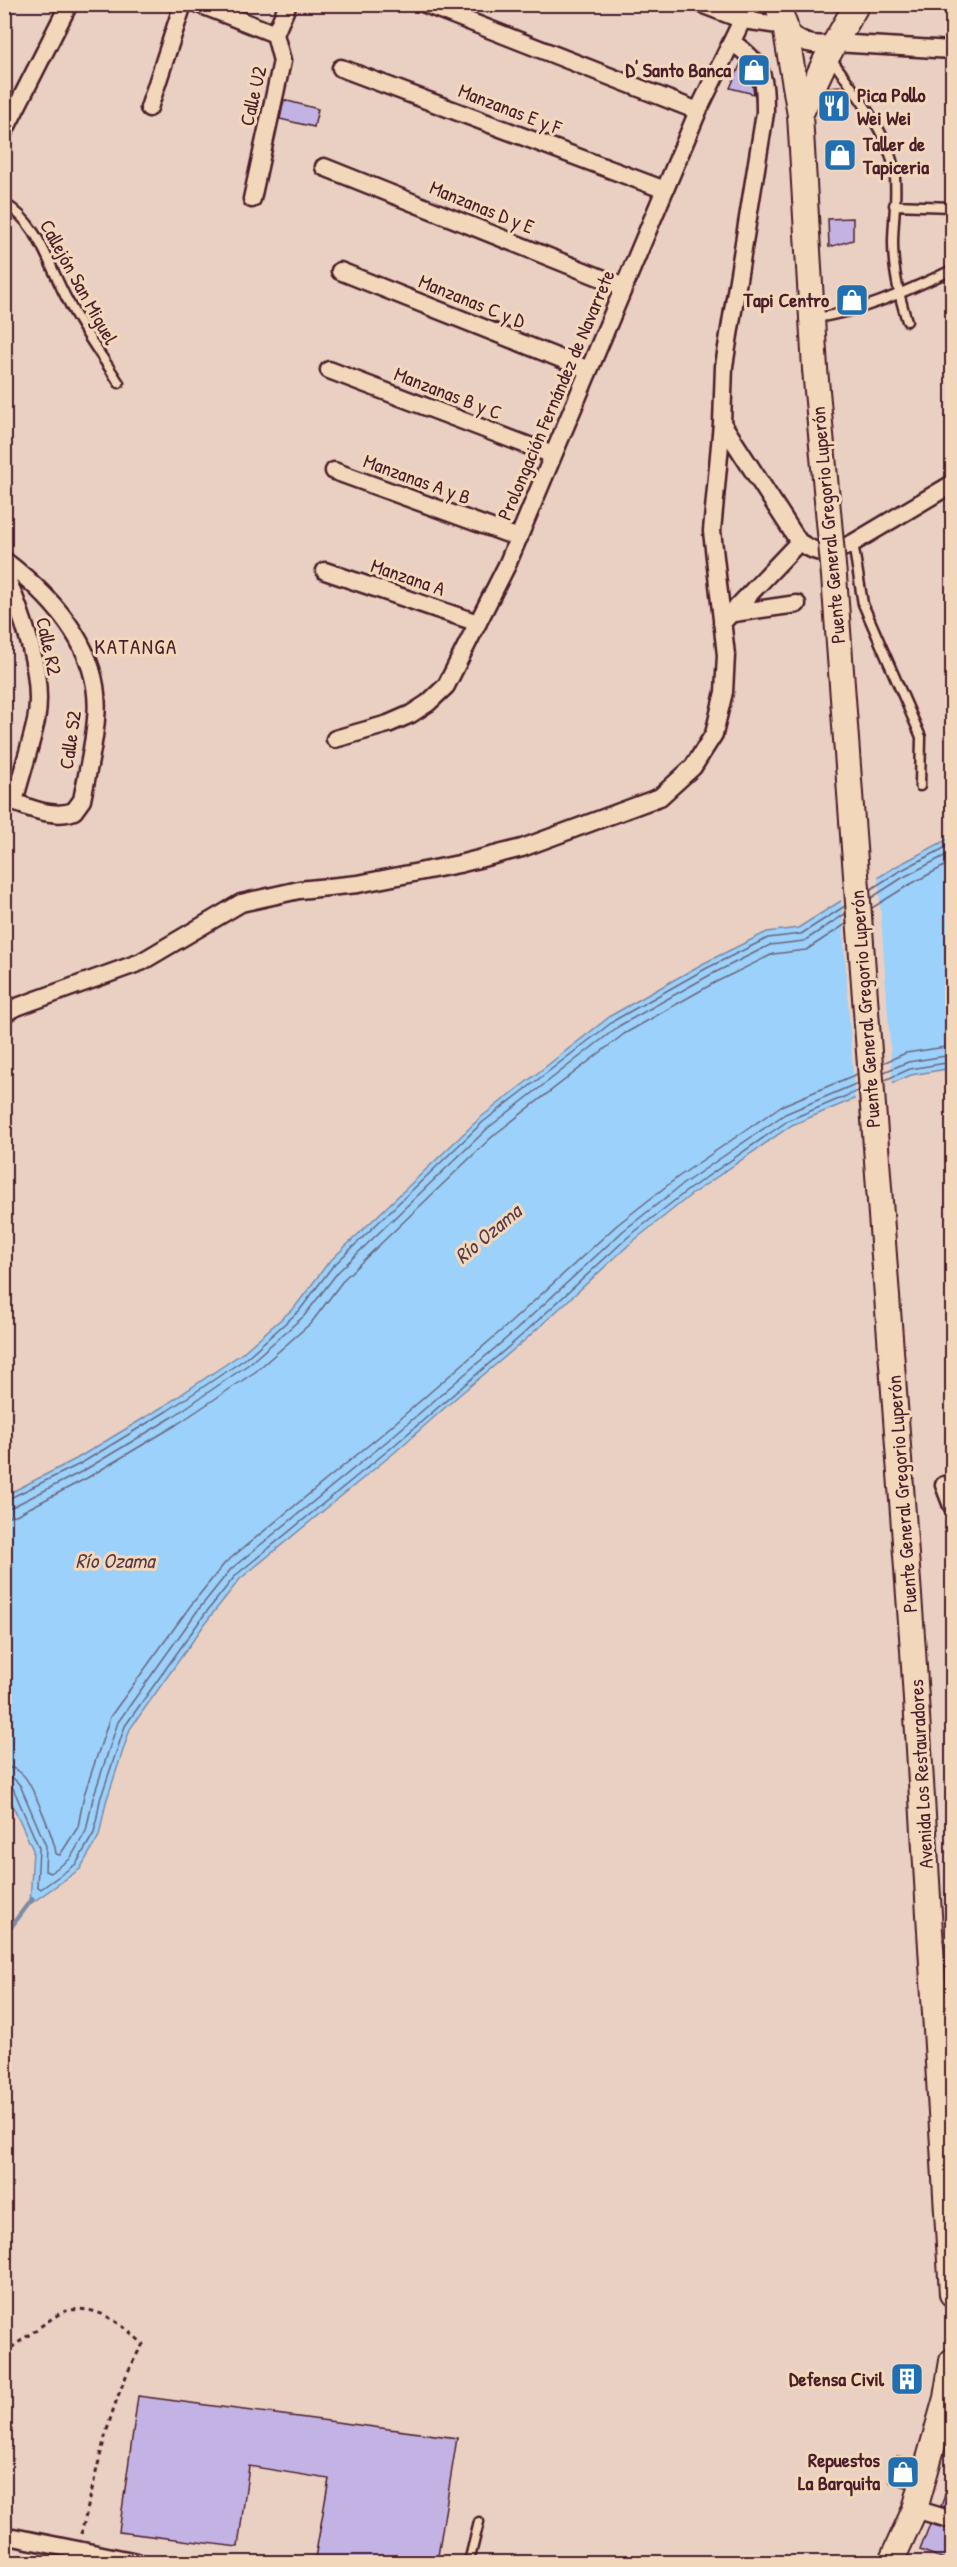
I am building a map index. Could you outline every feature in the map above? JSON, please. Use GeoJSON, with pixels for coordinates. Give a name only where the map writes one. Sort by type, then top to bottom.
{"type":"FeatureCollection","features":[{"type":"Feature","properties":{"kind":"street"},"geometry":{"type":"LineString","coordinates":[[4,132],[69,4]]}},
{"type":"Feature","properties":{"kind":"street"},"geometry":{"type":"LineString","coordinates":[[148,108],[183,4]]}},
{"type":"Feature","properties":{"kind":"street"},"geometry":{"type":"LineString","coordinates":[[199,4],[275,34],[288,4]]}},
{"type":"Feature","properties":{"kind":"street"},"geometry":{"type":"LineString","coordinates":[[425,4],[698,111]]}},
{"type":"Feature","properties":{"kind":"street"},"geometry":{"type":"LineString","coordinates":[[701,4],[743,20],[781,15],[793,37],[804,43],[832,49],[952,50]]}},
{"type":"Feature","properties":{"kind":"street","name":"Prolongación Fernández de Navarrete"},"geometry":{"type":"LineString","coordinates":[[335,739],[388,724],[411,714],[428,703],[446,686],[519,538],[698,111],[750,4]]}},
{"type":"Feature","properties":{"kind":"street"},"geometry":{"type":"LineString","coordinates":[[800,115],[857,4]]}},
{"type":"Feature","properties":{"kind":"street","name":"Puente General Gregorio Luperón"},"geometry":{"type":"LineString","coordinates":[[781,15],[800,115],[811,319],[834,576],[914,1650]]}},
{"type":"Feature","properties":{"kind":"street","name":"Calle U2"},"geometry":{"type":"LineString","coordinates":[[252,199],[282,61],[275,34]]}},
{"type":"Feature","properties":{"kind":"street"},"geometry":{"type":"LineString","coordinates":[[8,1007],[141,962],[241,903],[298,890],[358,884],[459,864],[522,848],[660,796],[693,767],[714,734],[724,692],[728,618],[712,531],[722,423],[724,366],[765,113],[764,81],[760,67],[751,55],[733,43]]}},
{"type":"Feature","properties":{"kind":"street","name":"Manzanas E y F"},"geometry":{"type":"LineString","coordinates":[[341,68],[665,190]]}},
{"type":"Feature","properties":{"kind":"street","name":"Manzanas D y E"},"geometry":{"type":"LineString","coordinates":[[324,167],[624,287]]}},
{"type":"Feature","properties":{"kind":"street","name":"Manzanas C y D"},"geometry":{"type":"LineString","coordinates":[[340,271],[589,370]]}},
{"type":"Feature","properties":{"kind":"street","name":"Manzanas B y C"},"geometry":{"type":"LineString","coordinates":[[329,370],[553,455]]}},
{"type":"Feature","properties":{"kind":"street"},"geometry":{"type":"LineString","coordinates":[[722,423],[799,542],[818,554],[837,551],[853,543],[952,484]]}},
{"type":"Feature","properties":{"kind":"street","name":"Manzanas A y B"},"geometry":{"type":"LineString","coordinates":[[334,471],[519,538]]}},
{"type":"Feature","properties":{"kind":"street"},"geometry":{"type":"LineString","coordinates":[[728,618],[799,542]]}},
{"type":"Feature","properties":{"kind":"street","name":"Calle S2"},"geometry":{"type":"LineString","coordinates":[[4,560],[30,580],[68,621],[81,644],[90,668],[97,718],[82,800],[74,811],[59,814],[9,799]]}},
{"type":"Feature","properties":{"kind":"street","name":"Manzana A"},"geometry":{"type":"LineString","coordinates":[[325,571],[478,623]]}},
{"type":"Feature","properties":{"kind":"street","name":"Calle R2"},"geometry":{"type":"LineString","coordinates":[[4,572],[33,659],[36,689],[36,719],[9,799]]}},
{"type":"Feature","properties":{"kind":"street"},"geometry":{"type":"LineString","coordinates":[[728,618],[797,604]]}},
{"type":"Feature","properties":{"kind":"street"},"geometry":{"type":"LineString","coordinates":[[944,1485],[952,1506]]}},
{"type":"Feature","properties":{"kind":"street","name":"Avenida Los Restauradores"},"geometry":{"type":"LineString","coordinates":[[914,1650],[952,2294]]}},
{"type":"Feature","properties":{"kind":"street"},"geometry":{"type":"LineString","coordinates":[[891,2562],[915,2509],[949,2399],[952,2361]]}},
{"type":"Feature","properties":{"kind":"street"},"geometry":{"type":"LineString","coordinates":[[915,2509],[952,2520]]}},
{"type":"Feature","properties":{"kind":"street"},"geometry":{"type":"LineString","coordinates":[[13,2537],[136,2562]]}},
{"type":"Feature","properties":{"kind":"lane"},"geometry":{"type":"LineString","coordinates":[[832,49],[887,146],[894,170],[893,247],[899,295],[907,321]]}},
{"type":"Feature","properties":{"kind":"lane","name":"Callejón San Miguel"},"geometry":{"type":"LineString","coordinates":[[4,203],[17,210],[33,228],[70,306],[119,383]]}},
{"type":"Feature","properties":{"kind":"lane"},"geometry":{"type":"LineString","coordinates":[[894,205],[952,207]]}},
{"type":"Feature","properties":{"kind":"lane"},"geometry":{"type":"LineString","coordinates":[[811,319],[843,315],[899,295],[952,270]]}},
{"type":"Feature","properties":{"kind":"lane"},"geometry":{"type":"LineString","coordinates":[[853,543],[863,604],[921,737],[920,786]]}},
{"type":"Feature","properties":{"kind":"lane"},"geometry":{"type":"LineString","coordinates":[[469,2562],[479,2522]]}},
{"type":"Feature","properties":{"kind":"path"},"geometry":{"type":"LineString","coordinates":[[4,2353],[65,2311],[93,2310],[121,2324],[143,2344],[128,2369],[111,2419],[77,2550]]}},
{"type":"Feature","properties":{"kind":"water","name":"Río Ozama"},"geometry":{"type":"Polygon","coordinates":[[[952,837],[952,1068],[911,1075],[792,1125],[692,1194],[632,1242],[525,1340],[395,1452],[240,1579],[209,1618],[130,1729],[106,1802],[99,1836],[80,1869],[30,1904],[33,1850],[5,1788],[4,1496],[76,1459],[164,1406],[241,1354],[295,1307],[328,1263],[480,1118],[612,1015],[704,963],[767,932],[798,928],[895,867],[952,837]]]}},
{"type":"Feature","properties":{"kind":"pier"},"geometry":{"type":"Polygon","coordinates":[[[878,874],[893,1086],[855,1102],[841,898],[878,874]]]}},
{"type":"Feature","properties":{"kind":"building"},"geometry":{"type":"Polygon","coordinates":[[[741,63],[751,76],[754,94],[730,88],[741,63]]]}},
{"type":"Feature","properties":{"kind":"building","name":"Pica Pollo Wei Wei"},"geometry":{"type":"Polygon","coordinates":[[[840,86],[844,118],[828,120],[824,96],[829,87],[840,86]]]}},
{"type":"Feature","properties":{"kind":"building"},"geometry":{"type":"Polygon","coordinates":[[[284,100],[318,109],[314,127],[280,119],[284,100]]]}},
{"type":"Feature","properties":{"kind":"building"},"geometry":{"type":"Polygon","coordinates":[[[853,218],[853,240],[829,247],[828,219],[853,218]]]}},
{"type":"Feature","properties":{"kind":"building"},"geometry":{"type":"Polygon","coordinates":[[[138,2396],[457,2438],[437,2562],[335,2560],[334,2562],[315,2558],[329,2479],[249,2466],[238,2547],[119,2532],[138,2396]]]}},
{"type":"Feature","properties":{"kind":"building","name":"Repuestos La Barquita"},"geometry":{"type":"Polygon","coordinates":[[[897,2456],[914,2460],[906,2487],[890,2482],[897,2456]]]}},
{"type":"Feature","properties":{"kind":"building"},"geometry":{"type":"Polygon","coordinates":[[[952,2480],[952,2509],[941,2506],[952,2480]]]}},
{"type":"Feature","properties":{"kind":"building"},"geometry":{"type":"Polygon","coordinates":[[[930,2524],[952,2530],[952,2562],[920,2550],[930,2524]]]}},
{"type":"Feature","properties":{"kind":"waterway"},"geometry":{"type":"LineString","coordinates":[[4,1936],[32,1899]]}},
{"type":"Feature","properties":{"kind":"place","name":"D' Santo Banca"},"geometry":{"type":"Point","coordinates":[754,70]}},
{"type":"Feature","properties":{"kind":"place","name":"Pica Pollo Wei Wei"},"geometry":{"type":"Point","coordinates":[834,106]}},
{"type":"Feature","properties":{"kind":"place","name":"Taller de Tapiceria"},"geometry":{"type":"Point","coordinates":[840,155]}},
{"type":"Feature","properties":{"kind":"place","name":"Tapi Centro"},"geometry":{"type":"Point","coordinates":[852,300]}},
{"type":"Feature","properties":{"kind":"place","name":"Defensa Civil"},"geometry":{"type":"Point","coordinates":[907,2379]}},
{"type":"Feature","properties":{"kind":"place","name":"Repuestos La Barquita"},"geometry":{"type":"Point","coordinates":[903,2472]}},
{"type":"Feature","properties":{"kind":"district","name":"KATANGA"},"geometry":{"type":"Point","coordinates":[136,647]}}]}
